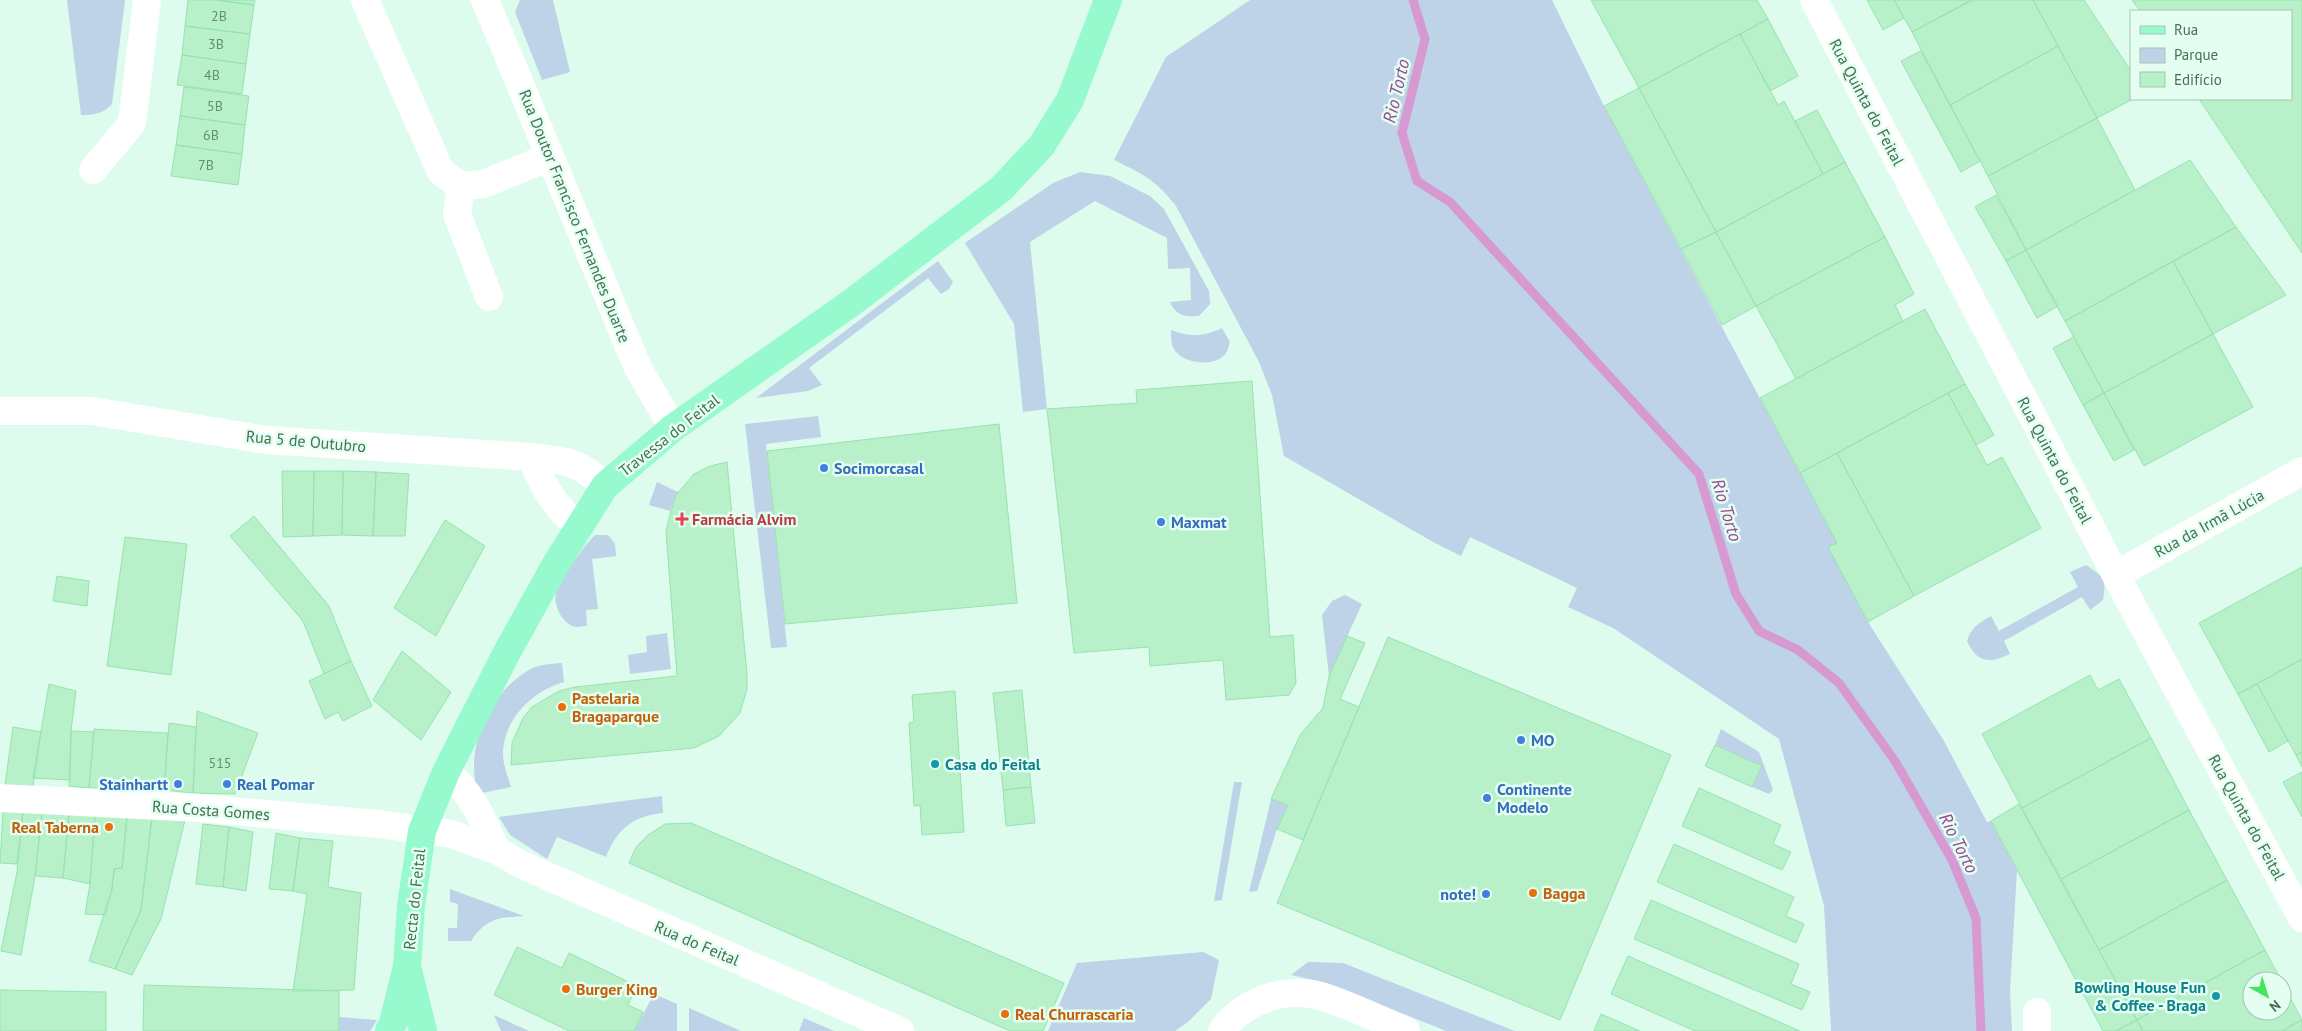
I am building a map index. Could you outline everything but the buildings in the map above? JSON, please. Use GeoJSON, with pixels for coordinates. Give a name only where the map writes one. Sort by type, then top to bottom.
{"type":"FeatureCollection","features":[{"type":"Feature","properties":{"kind":"main road","name":"Travessa do Feital"},"geometry":{"type":"LineString","coordinates":[[422,831],[446,772],[506,654],[556,564],[605,486],[673,428],[851,303],[1002,188],[1042,145],[1070,100],[1108,0]]}},
{"type":"Feature","properties":{"kind":"main road","name":"Recta do Feital"},"geometry":{"type":"LineString","coordinates":[[389,1031],[393,1023],[408,966],[411,906],[422,831]]}},
{"type":"Feature","properties":{"kind":"main road","name":"Recta do Feital"},"geometry":{"type":"LineString","coordinates":[[408,966],[423,1031]]}},
{"type":"Feature","properties":{"kind":"street"},"geometry":{"type":"LineString","coordinates":[[94,170],[132,124],[147,0]]}},
{"type":"Feature","properties":{"kind":"street"},"geometry":{"type":"LineString","coordinates":[[365,0],[441,172],[461,186],[483,184],[550,157]]}},
{"type":"Feature","properties":{"kind":"street","name":"Rua Doutor Francisco Fernandes Duarte"},"geometry":{"type":"LineString","coordinates":[[486,0],[638,368],[673,428]]}},
{"type":"Feature","properties":{"kind":"street","name":"Rua Quinta do Feital"},"geometry":{"type":"LineString","coordinates":[[1814,0],[2116,575],[2302,918]]}},
{"type":"Feature","properties":{"kind":"street"},"geometry":{"type":"LineString","coordinates":[[461,186],[458,214],[489,297]]}},
{"type":"Feature","properties":{"kind":"street","name":"Rua 5 de Outubro"},"geometry":{"type":"LineString","coordinates":[[0,411],[92,411],[266,440],[532,457],[571,462],[590,472],[605,486]]}},
{"type":"Feature","properties":{"kind":"street"},"geometry":{"type":"LineString","coordinates":[[532,457],[538,476],[550,496],[579,528]]}},
{"type":"Feature","properties":{"kind":"street","name":"Rua da Irmã Lúcia"},"geometry":{"type":"LineString","coordinates":[[2116,575],[2302,471]]}},
{"type":"Feature","properties":{"kind":"street"},"geometry":{"type":"LineString","coordinates":[[446,772],[462,786],[476,805],[496,850]]}},
{"type":"Feature","properties":{"kind":"street","name":"Rua Costa Gomes"},"geometry":{"type":"LineString","coordinates":[[0,798],[193,807],[378,824],[422,831]]}},
{"type":"Feature","properties":{"kind":"street","name":"Rua do Feital"},"geometry":{"type":"LineString","coordinates":[[422,831],[451,834],[496,850],[520,864],[675,934],[900,1031]]}},
{"type":"Feature","properties":{"kind":"street"},"geometry":{"type":"LineString","coordinates":[[1219,1028],[1241,1009],[1266,998],[1289,993],[1320,996],[1406,1031]]}},
{"type":"Feature","properties":{"kind":"green space"},"geometry":{"type":"Polygon","coordinates":[[[67,0],[125,0],[112,104],[105,110],[90,115],[81,115],[67,0]]]}},
{"type":"Feature","properties":{"kind":"green space"},"geometry":{"type":"Polygon","coordinates":[[[520,0],[553,0],[570,72],[542,80],[515,12],[520,0]]]}},
{"type":"Feature","properties":{"kind":"green space"},"geometry":{"type":"Polygon","coordinates":[[[1250,0],[1552,0],[1604,106],[1837,543],[1829,547],[1868,622],[1944,741],[1987,822],[1991,821],[2017,870],[2010,991],[2012,1031],[1831,1031],[1824,906],[1779,739],[1613,628],[1568,607],[1577,588],[1470,537],[1461,556],[1433,542],[1284,456],[1272,395],[1259,362],[1176,206],[1148,178],[1114,160],[1166,57],[1250,0]]]}},
{"type":"Feature","properties":{"kind":"green space"},"geometry":{"type":"Polygon","coordinates":[[[1080,172],[1110,176],[1150,196],[1164,209],[1209,291],[1210,304],[1199,316],[1185,316],[1178,313],[1170,302],[1191,300],[1190,268],[1168,269],[1167,238],[1095,201],[1030,242],[1047,409],[1023,412],[1014,324],[965,243],[1053,183],[1080,172]]]}},
{"type":"Feature","properties":{"kind":"green space"},"geometry":{"type":"Polygon","coordinates":[[[938,261],[953,282],[949,289],[941,294],[928,278],[809,368],[822,385],[808,391],[756,398],[938,261]]]}},
{"type":"Feature","properties":{"kind":"green space"},"geometry":{"type":"Polygon","coordinates":[[[1222,328],[1230,342],[1226,353],[1215,361],[1191,361],[1178,354],[1173,347],[1171,330],[1197,335],[1222,328]]]}},
{"type":"Feature","properties":{"kind":"green space"},"geometry":{"type":"Polygon","coordinates":[[[818,416],[821,437],[766,444],[787,647],[771,648],[745,424],[818,416]]]}},
{"type":"Feature","properties":{"kind":"green space"},"geometry":{"type":"Polygon","coordinates":[[[657,482],[678,492],[670,511],[649,505],[657,482]]]}},
{"type":"Feature","properties":{"kind":"green space"},"geometry":{"type":"Polygon","coordinates":[[[595,535],[608,535],[615,544],[616,556],[592,559],[598,609],[586,610],[587,626],[574,627],[564,620],[559,612],[555,597],[562,580],[573,562],[595,535]]]}},
{"type":"Feature","properties":{"kind":"green space"},"geometry":{"type":"Polygon","coordinates":[[[2086,565],[2100,575],[2104,583],[2103,600],[2090,610],[2082,597],[2004,641],[2010,654],[2003,657],[1984,660],[1975,654],[1967,641],[1973,629],[1979,623],[1991,616],[1999,631],[2078,587],[2070,572],[2086,565]]]}},
{"type":"Feature","properties":{"kind":"green space"},"geometry":{"type":"Polygon","coordinates":[[[1345,595],[1362,604],[1329,676],[1322,615],[1332,601],[1345,595]]]}},
{"type":"Feature","properties":{"kind":"green space"},"geometry":{"type":"Polygon","coordinates":[[[667,633],[671,669],[630,674],[628,655],[647,652],[646,636],[667,633]]]}},
{"type":"Feature","properties":{"kind":"green space"},"geometry":{"type":"Polygon","coordinates":[[[562,663],[564,682],[541,692],[531,700],[514,719],[508,730],[503,754],[511,787],[477,794],[474,770],[478,738],[483,724],[498,698],[519,677],[531,669],[546,664],[562,663]]]}},
{"type":"Feature","properties":{"kind":"green space"},"geometry":{"type":"Polygon","coordinates":[[[1721,729],[1759,752],[1773,790],[1769,794],[1752,787],[1761,766],[1715,745],[1721,729]]]}},
{"type":"Feature","properties":{"kind":"green space"},"geometry":{"type":"Polygon","coordinates":[[[1234,782],[1242,782],[1222,900],[1214,901],[1234,782]]]}},
{"type":"Feature","properties":{"kind":"green space"},"geometry":{"type":"Polygon","coordinates":[[[662,796],[663,813],[643,817],[627,826],[615,839],[606,857],[557,837],[547,859],[510,835],[499,817],[662,796]]]}},
{"type":"Feature","properties":{"kind":"green space"},"geometry":{"type":"Polygon","coordinates":[[[1271,799],[1288,805],[1277,829],[1257,891],[1249,892],[1271,799]]]}},
{"type":"Feature","properties":{"kind":"green space"},"geometry":{"type":"Polygon","coordinates":[[[450,889],[524,916],[493,921],[482,928],[471,941],[448,941],[448,928],[457,928],[458,904],[450,902],[450,889]]]}},
{"type":"Feature","properties":{"kind":"green space"},"geometry":{"type":"Polygon","coordinates":[[[1203,952],[1219,960],[1211,999],[1189,1021],[1175,1031],[1048,1031],[1077,963],[1203,952]]]}},
{"type":"Feature","properties":{"kind":"green space"},"geometry":{"type":"Polygon","coordinates":[[[1308,962],[1343,963],[1515,1031],[1446,1031],[1327,983],[1291,975],[1308,962]]]}},
{"type":"Feature","properties":{"kind":"green space"},"geometry":{"type":"Polygon","coordinates":[[[654,994],[677,1004],[677,1031],[634,1031],[654,994]]]}},
{"type":"Feature","properties":{"kind":"green space"},"geometry":{"type":"Polygon","coordinates":[[[689,1008],[741,1031],[689,1031],[689,1008]]]}},
{"type":"Feature","properties":{"kind":"green space"},"geometry":{"type":"Polygon","coordinates":[[[494,1015],[529,1031],[501,1031],[494,1015]]]}},
{"type":"Feature","properties":{"kind":"green space"},"geometry":{"type":"Polygon","coordinates":[[[339,1017],[377,1020],[370,1031],[339,1031],[339,1017]]]}},
{"type":"Feature","properties":{"kind":"green space"},"geometry":{"type":"Polygon","coordinates":[[[804,1018],[834,1031],[799,1031],[804,1018]]]}},
{"type":"Feature","properties":{"kind":"waterway","name":"Rio Torto"},"geometry":{"type":"LineString","coordinates":[[1413,0],[1425,39],[1402,133],[1417,181],[1450,202],[1699,474],[1736,594],[1759,631],[1798,650],[1839,683],[1895,761],[1952,860],[1976,918],[1981,1031]]}},
{"type":"Feature","properties":{"kind":"place","name":"Socimorcasal"},"geometry":{"type":"Point","coordinates":[824,468]}},
{"type":"Feature","properties":{"kind":"place","name":"Farmácia Alvim"},"geometry":{"type":"Point","coordinates":[682,519]}},
{"type":"Feature","properties":{"kind":"place","name":"Maxmat"},"geometry":{"type":"Point","coordinates":[1161,522]}},
{"type":"Feature","properties":{"kind":"place","name":"Pastelaria Bragaparque"},"geometry":{"type":"Point","coordinates":[562,707]}},
{"type":"Feature","properties":{"kind":"place","name":"MO"},"geometry":{"type":"Point","coordinates":[1521,740]}},
{"type":"Feature","properties":{"kind":"place","name":"Casa do Feital"},"geometry":{"type":"Point","coordinates":[935,764]}},
{"type":"Feature","properties":{"kind":"place","name":"Stainhartt"},"geometry":{"type":"Point","coordinates":[178,784]}},
{"type":"Feature","properties":{"kind":"place","name":"Real Pomar"},"geometry":{"type":"Point","coordinates":[227,784]}},
{"type":"Feature","properties":{"kind":"place","name":"Continente Modelo"},"geometry":{"type":"Point","coordinates":[1487,798]}},
{"type":"Feature","properties":{"kind":"place","name":"Real Taberna"},"geometry":{"type":"Point","coordinates":[109,827]}},
{"type":"Feature","properties":{"kind":"place","name":"Bagga"},"geometry":{"type":"Point","coordinates":[1533,893]}},
{"type":"Feature","properties":{"kind":"place","name":"note!"},"geometry":{"type":"Point","coordinates":[1486,894]}},
{"type":"Feature","properties":{"kind":"place","name":"Burger King"},"geometry":{"type":"Point","coordinates":[566,989]}},
{"type":"Feature","properties":{"kind":"place","name":"Bowling House Fun & Coffee - Braga"},"geometry":{"type":"Point","coordinates":[2216,996]}},
{"type":"Feature","properties":{"kind":"place","name":"Real Churrascaria"},"geometry":{"type":"Point","coordinates":[1005,1014]}}]}
